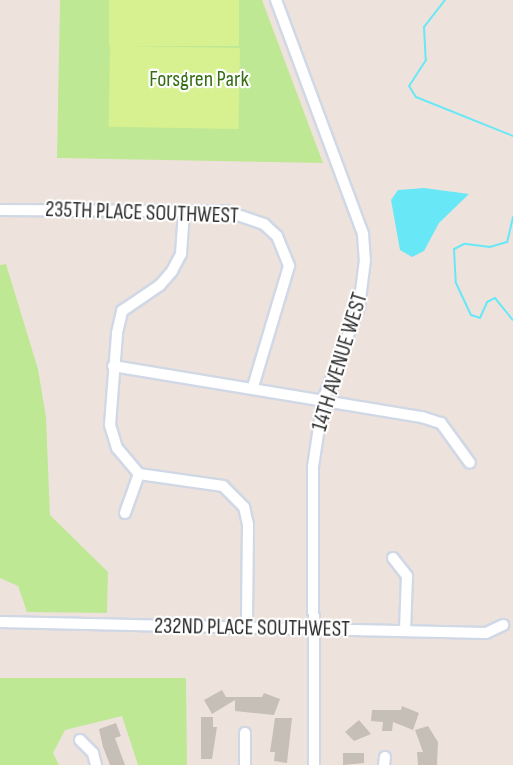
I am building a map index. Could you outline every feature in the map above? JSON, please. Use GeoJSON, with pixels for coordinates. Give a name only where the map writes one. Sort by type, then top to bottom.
{"type":"FeatureCollection","features":[{"type":"Feature","properties":{"kind":"street","name":"14TH AVENUE WEST"},"geometry":{"type":"LineString","coordinates":[[276,0],[363,234],[365,252],[359,307],[323,400],[313,466],[314,765]]}},
{"type":"Feature","properties":{"kind":"street","name":"235TH PLACE SOUTHWEST"},"geometry":{"type":"LineString","coordinates":[[0,210],[184,211],[249,216],[277,236],[289,267],[287,283],[253,387]]}},
{"type":"Feature","properties":{"kind":"street"},"geometry":{"type":"LineString","coordinates":[[184,211],[181,254],[160,285],[122,311],[113,366],[110,425],[117,448],[140,474],[223,486],[234,494],[248,524],[247,628]]}},
{"type":"Feature","properties":{"kind":"street"},"geometry":{"type":"LineString","coordinates":[[113,366],[253,387],[441,423],[470,463]]}},
{"type":"Feature","properties":{"kind":"street"},"geometry":{"type":"LineString","coordinates":[[125,513],[140,474]]}},
{"type":"Feature","properties":{"kind":"street"},"geometry":{"type":"LineString","coordinates":[[393,558],[407,576],[405,631]]}},
{"type":"Feature","properties":{"kind":"street","name":"232ND PLACE SOUTHWEST"},"geometry":{"type":"LineString","coordinates":[[0,622],[486,633],[503,625]]}},
{"type":"Feature","properties":{"kind":"street"},"geometry":{"type":"LineString","coordinates":[[245,733],[245,765]]}},
{"type":"Feature","properties":{"kind":"street"},"geometry":{"type":"LineString","coordinates":[[80,740],[93,753],[96,765]]}},
{"type":"Feature","properties":{"kind":"green space","name":"Forsgren Park"},"geometry":{"type":"Polygon","coordinates":[[[60,0],[262,0],[323,163],[57,158],[60,0]]]}},
{"type":"Feature","properties":{"kind":"green space"},"geometry":{"type":"Polygon","coordinates":[[[109,0],[239,0],[239,46],[109,46],[109,0]]]}},
{"type":"Feature","properties":{"kind":"green space"},"geometry":{"type":"Polygon","coordinates":[[[110,46],[240,48],[239,129],[109,127],[110,46]]]}},
{"type":"Feature","properties":{"kind":"green space"},"geometry":{"type":"Polygon","coordinates":[[[6,264],[38,369],[46,417],[50,515],[108,572],[107,613],[27,612],[18,586],[0,578],[0,265],[6,264]]]}},
{"type":"Feature","properties":{"kind":"green space"},"geometry":{"type":"Polygon","coordinates":[[[0,678],[186,678],[187,765],[138,765],[122,716],[65,730],[53,753],[59,765],[0,765],[0,678]]]}},
{"type":"Feature","properties":{"kind":"water"},"geometry":{"type":"Polygon","coordinates":[[[424,188],[469,194],[439,223],[424,251],[412,257],[400,250],[391,200],[398,190],[424,188]]]}},
{"type":"Feature","properties":{"kind":"building"},"geometry":{"type":"Polygon","coordinates":[[[222,690],[226,697],[262,697],[264,693],[280,699],[274,715],[235,711],[235,700],[212,714],[204,700],[222,690]]]}},
{"type":"Feature","properties":{"kind":"building"},"geometry":{"type":"Polygon","coordinates":[[[402,706],[419,713],[413,730],[393,722],[392,731],[382,731],[383,722],[371,721],[372,710],[401,710],[402,706]]]}},
{"type":"Feature","properties":{"kind":"building"},"geometry":{"type":"Polygon","coordinates":[[[201,717],[213,717],[213,727],[217,727],[212,759],[201,759],[201,717]]]}},
{"type":"Feature","properties":{"kind":"building"},"geometry":{"type":"Polygon","coordinates":[[[275,718],[292,718],[287,763],[274,761],[275,752],[270,752],[275,718]]]}},
{"type":"Feature","properties":{"kind":"building"},"geometry":{"type":"Polygon","coordinates":[[[359,720],[371,734],[354,741],[345,732],[359,720]]]}},
{"type":"Feature","properties":{"kind":"building"},"geometry":{"type":"Polygon","coordinates":[[[116,723],[121,736],[115,738],[125,765],[110,765],[99,729],[116,723]]]}},
{"type":"Feature","properties":{"kind":"building"},"geometry":{"type":"Polygon","coordinates":[[[428,726],[438,742],[437,765],[418,765],[417,752],[423,752],[415,730],[428,726]]]}},
{"type":"Feature","properties":{"kind":"building"},"geometry":{"type":"Polygon","coordinates":[[[343,753],[364,753],[364,763],[343,765],[343,753]]]}},
{"type":"Feature","properties":{"kind":"waterway"},"geometry":{"type":"LineString","coordinates":[[445,0],[424,27],[426,60],[409,86],[416,97],[513,136]]}},
{"type":"Feature","properties":{"kind":"waterway"},"geometry":{"type":"LineString","coordinates":[[513,217],[507,242],[490,247],[464,244],[454,249],[456,283],[471,315],[480,318],[487,302],[495,298],[513,320]]}}]}
